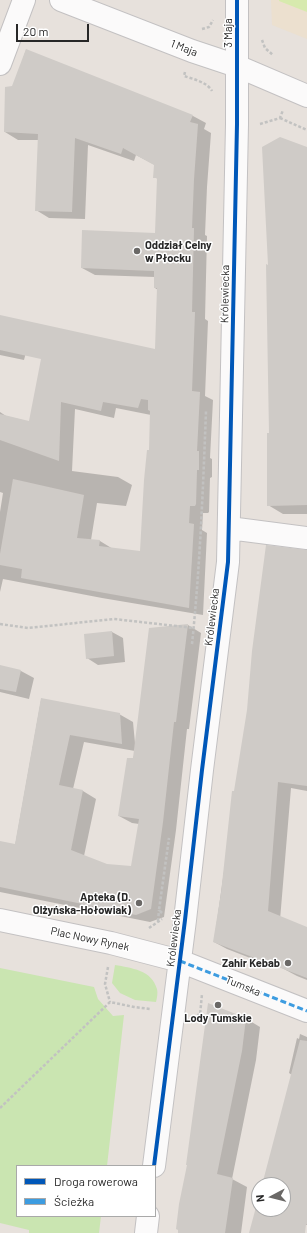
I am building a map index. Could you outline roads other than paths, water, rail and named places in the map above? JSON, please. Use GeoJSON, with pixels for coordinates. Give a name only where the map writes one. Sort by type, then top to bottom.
{"type":"FeatureCollection","features":[{"type":"Feature","properties":{"kind":"street"},"geometry":{"type":"LineString","coordinates":[[0,64],[24,0]]}},
{"type":"Feature","properties":{"kind":"street","name":"1 Maja"},"geometry":{"type":"LineString","coordinates":[[61,0],[192,51],[237,66],[307,96]]}},
{"type":"Feature","properties":{"kind":"street","name":"3 Maja"},"geometry":{"type":"LineString","coordinates":[[237,0],[237,66]]}},
{"type":"Feature","properties":{"kind":"street","name":"Królewiecka"},"geometry":{"type":"LineString","coordinates":[[154,1165],[228,562],[237,66]]}},
{"type":"Feature","properties":{"kind":"street"},"geometry":{"type":"LineString","coordinates":[[229,528],[307,538]]}},
{"type":"Feature","properties":{"kind":"street","name":"Plac Nowy Rynek"},"geometry":{"type":"LineString","coordinates":[[0,920],[111,943],[180,961]]}},
{"type":"Feature","properties":{"kind":"street","name":"Tumska"},"geometry":{"type":"LineString","coordinates":[[180,961],[307,1011]]}},
{"type":"Feature","properties":{"kind":"street"},"geometry":{"type":"LineString","coordinates":[[146,1233],[148,1217]]}},
{"type":"Feature","properties":{"kind":"place","name":"Oddział Celny w Płocku"},"geometry":{"type":"Point","coordinates":[137,251]}},
{"type":"Feature","properties":{"kind":"place","name":"Apteka (D. Olżyńska-Hołowiak)"},"geometry":{"type":"Point","coordinates":[139,903]}},
{"type":"Feature","properties":{"kind":"place","name":"Zahir Kebab"},"geometry":{"type":"Point","coordinates":[288,963]}},
{"type":"Feature","properties":{"kind":"place","name":"Lody Tumskie"},"geometry":{"type":"Point","coordinates":[218,1005]}}]}
